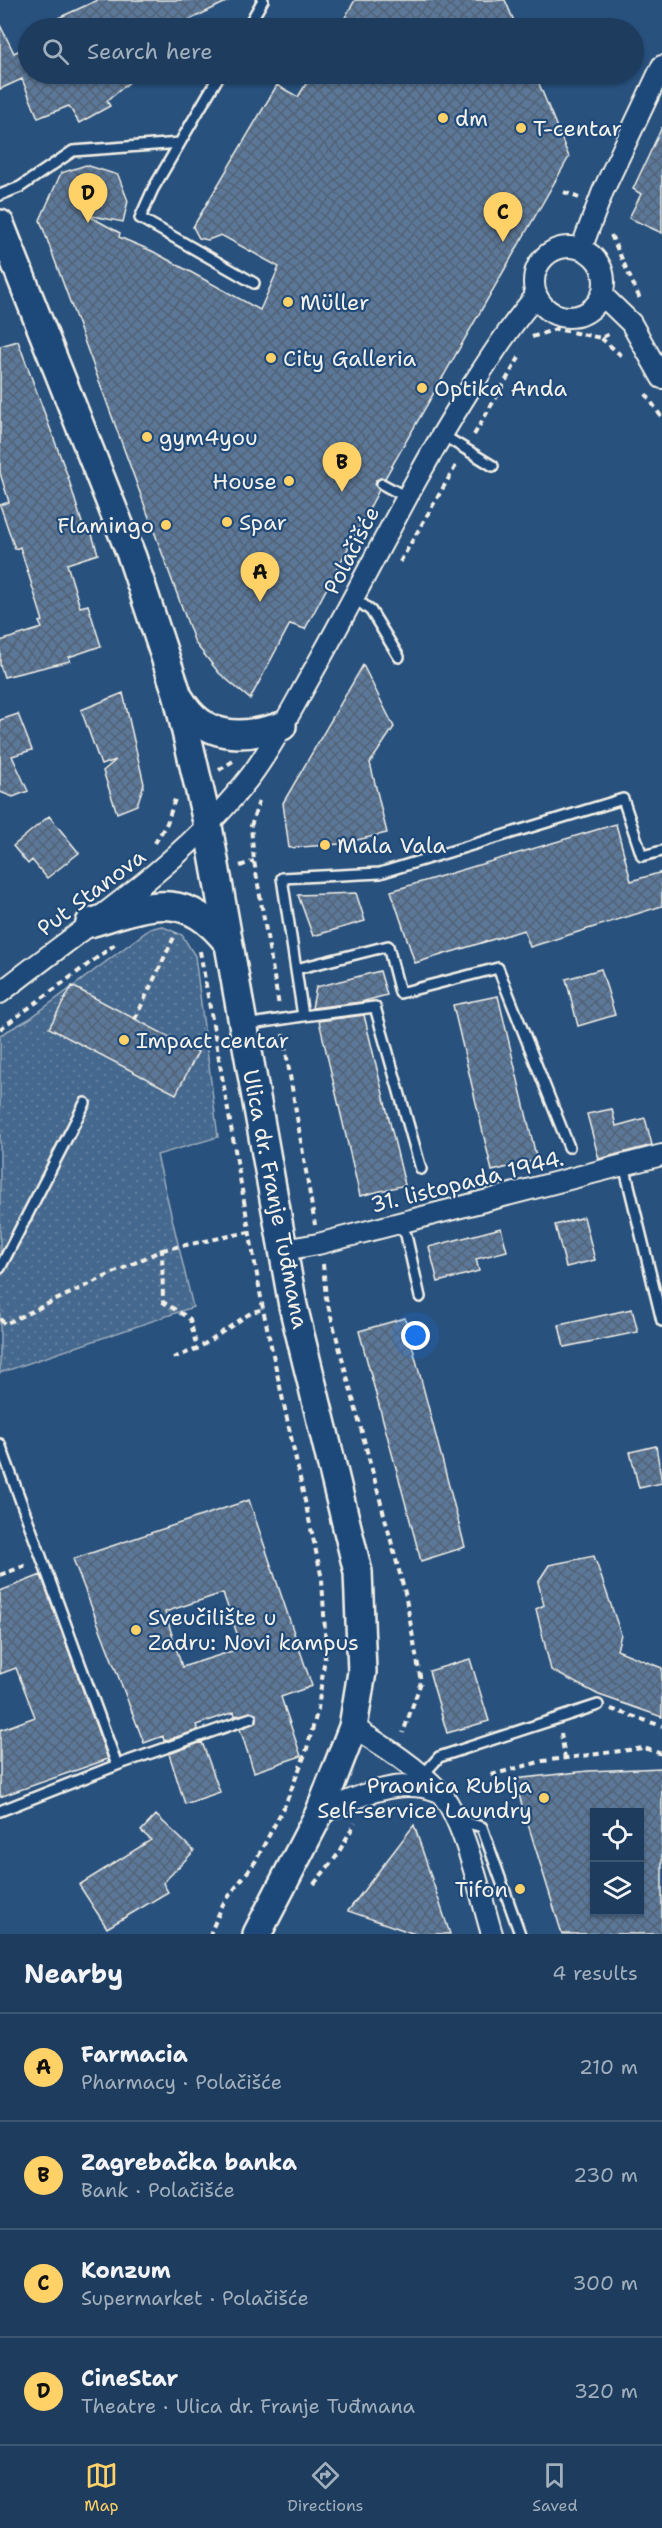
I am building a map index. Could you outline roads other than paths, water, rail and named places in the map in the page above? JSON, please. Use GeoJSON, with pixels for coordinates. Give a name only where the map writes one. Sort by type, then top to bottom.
{"type":"FeatureCollection","features":[{"type":"Feature","properties":{"kind":"main road","name":"Ulica dr. Franje Tuđmana"},"geometry":{"type":"LineString","coordinates":[[0,224],[6,252],[132,557],[177,693],[208,826],[294,1306],[357,1572],[362,1672],[353,1728],[319,1814],[257,1934]]}},
{"type":"Feature","properties":{"kind":"main road"},"geometry":{"type":"LineString","coordinates":[[177,693],[188,712],[206,725],[224,733],[252,735],[282,726]]}},
{"type":"Feature","properties":{"kind":"main road"},"geometry":{"type":"LineString","coordinates":[[90,923],[143,907],[165,904],[198,914],[213,924],[228,943]]}},
{"type":"Feature","properties":{"kind":"street"},"geometry":{"type":"LineString","coordinates":[[581,249],[603,192],[662,66]]}},
{"type":"Feature","properties":{"kind":"street"},"geometry":{"type":"LineString","coordinates":[[558,249],[581,249],[598,263],[603,273],[602,295],[596,305],[575,317],[552,313],[542,306],[536,296],[535,273],[548,254],[558,249]]}},
{"type":"Feature","properties":{"kind":"street"},"geometry":{"type":"LineString","coordinates":[[602,295],[631,323],[662,378]]}},
{"type":"Feature","properties":{"kind":"street","name":"Polačišće"},"geometry":{"type":"LineString","coordinates":[[208,826],[252,773],[282,726],[355,598],[406,496],[441,434],[513,322],[536,296]]}},
{"type":"Feature","properties":{"kind":"street","name":"Put Stanova"},"geometry":{"type":"LineString","coordinates":[[0,993],[167,864],[208,826]]}},
{"type":"Feature","properties":{"kind":"street","name":"31. listopada 1944."},"geometry":{"type":"LineString","coordinates":[[284,1250],[318,1244],[662,1155]]}},
{"type":"Feature","properties":{"kind":"street"},"geometry":{"type":"LineString","coordinates":[[353,1728],[404,1760],[440,1792],[457,1820],[492,1934]]}},
{"type":"Feature","properties":{"kind":"street"},"geometry":{"type":"LineString","coordinates":[[319,1814],[363,1794],[403,1786],[428,1787],[440,1792]]}},
{"type":"Feature","properties":{"kind":"lane"},"geometry":{"type":"LineString","coordinates":[[253,18],[263,0]]}},
{"type":"Feature","properties":{"kind":"lane"},"geometry":{"type":"LineString","coordinates":[[214,84],[140,218],[254,283]]}},
{"type":"Feature","properties":{"kind":"lane"},"geometry":{"type":"LineString","coordinates":[[0,195],[20,187],[73,151],[180,143]]}},
{"type":"Feature","properties":{"kind":"lane"},"geometry":{"type":"LineString","coordinates":[[441,434],[493,466]]}},
{"type":"Feature","properties":{"kind":"lane"},"geometry":{"type":"LineString","coordinates":[[382,484],[406,496]]}},
{"type":"Feature","properties":{"kind":"lane"},"geometry":{"type":"LineString","coordinates":[[355,598],[371,611],[399,657]]}},
{"type":"Feature","properties":{"kind":"lane"},"geometry":{"type":"LineString","coordinates":[[303,1016],[282,878],[380,873],[623,799],[642,856],[662,851]]}},
{"type":"Feature","properties":{"kind":"lane"},"geometry":{"type":"LineString","coordinates":[[296,969],[388,946],[400,993],[498,968],[569,1147]]}},
{"type":"Feature","properties":{"kind":"lane"},"geometry":{"type":"LineString","coordinates":[[243,1026],[375,1007],[421,1169]]}},
{"type":"Feature","properties":{"kind":"lane"},"geometry":{"type":"LineString","coordinates":[[0,1268],[85,1103]]}},
{"type":"Feature","properties":{"kind":"lane"},"geometry":{"type":"LineString","coordinates":[[624,1165],[662,1321]]}},
{"type":"Feature","properties":{"kind":"lane"},"geometry":{"type":"LineString","coordinates":[[399,1223],[406,1235],[420,1297]]}},
{"type":"Feature","properties":{"kind":"lane"},"geometry":{"type":"LineString","coordinates":[[0,1444],[117,1765]]}},
{"type":"Feature","properties":{"kind":"lane"},"geometry":{"type":"LineString","coordinates":[[422,1776],[439,1757],[598,1705]]}},
{"type":"Feature","properties":{"kind":"lane"},"geometry":{"type":"LineString","coordinates":[[0,1810],[117,1765],[251,1718]]}},
{"type":"Feature","properties":{"kind":"lane"},"geometry":{"type":"LineString","coordinates":[[457,1820],[482,1827],[520,1934]]}},
{"type":"Feature","properties":{"kind":"place","name":"dm"},"geometry":{"type":"Point","coordinates":[443,118]}},
{"type":"Feature","properties":{"kind":"place","name":"T-centar"},"geometry":{"type":"Point","coordinates":[521,128]}},
{"type":"Feature","properties":{"kind":"place","name":"CineStar"},"geometry":{"type":"Point","coordinates":[88,223]}},
{"type":"Feature","properties":{"kind":"place","name":"Konzum"},"geometry":{"type":"Point","coordinates":[503,242]}},
{"type":"Feature","properties":{"kind":"place","name":"Müller"},"geometry":{"type":"Point","coordinates":[288,302]}},
{"type":"Feature","properties":{"kind":"place","name":"City Galleria"},"geometry":{"type":"Point","coordinates":[271,358]}},
{"type":"Feature","properties":{"kind":"place","name":"Optika Anda"},"geometry":{"type":"Point","coordinates":[422,388]}},
{"type":"Feature","properties":{"kind":"place","name":"gym4you"},"geometry":{"type":"Point","coordinates":[147,437]}},
{"type":"Feature","properties":{"kind":"place","name":"House"},"geometry":{"type":"Point","coordinates":[289,481]}},
{"type":"Feature","properties":{"kind":"place","name":"Zagrebačka banka"},"geometry":{"type":"Point","coordinates":[342,492]}},
{"type":"Feature","properties":{"kind":"place","name":"Spar"},"geometry":{"type":"Point","coordinates":[227,522]}},
{"type":"Feature","properties":{"kind":"place","name":"Flamingo"},"geometry":{"type":"Point","coordinates":[166,525]}},
{"type":"Feature","properties":{"kind":"place","name":"Farmacia"},"geometry":{"type":"Point","coordinates":[260,602]}},
{"type":"Feature","properties":{"kind":"place","name":"Mala Vala"},"geometry":{"type":"Point","coordinates":[325,845]}},
{"type":"Feature","properties":{"kind":"place","name":"Impact centar"},"geometry":{"type":"Point","coordinates":[124,1040]}},
{"type":"Feature","properties":{"kind":"place","name":"Sveučilište u Zadru: Novi kampus"},"geometry":{"type":"Point","coordinates":[136,1630]}},
{"type":"Feature","properties":{"kind":"place","name":"Praonica Rublja Self-service Laundry"},"geometry":{"type":"Point","coordinates":[544,1798]}},
{"type":"Feature","properties":{"kind":"place","name":"Tifon"},"geometry":{"type":"Point","coordinates":[520,1889]}}]}
